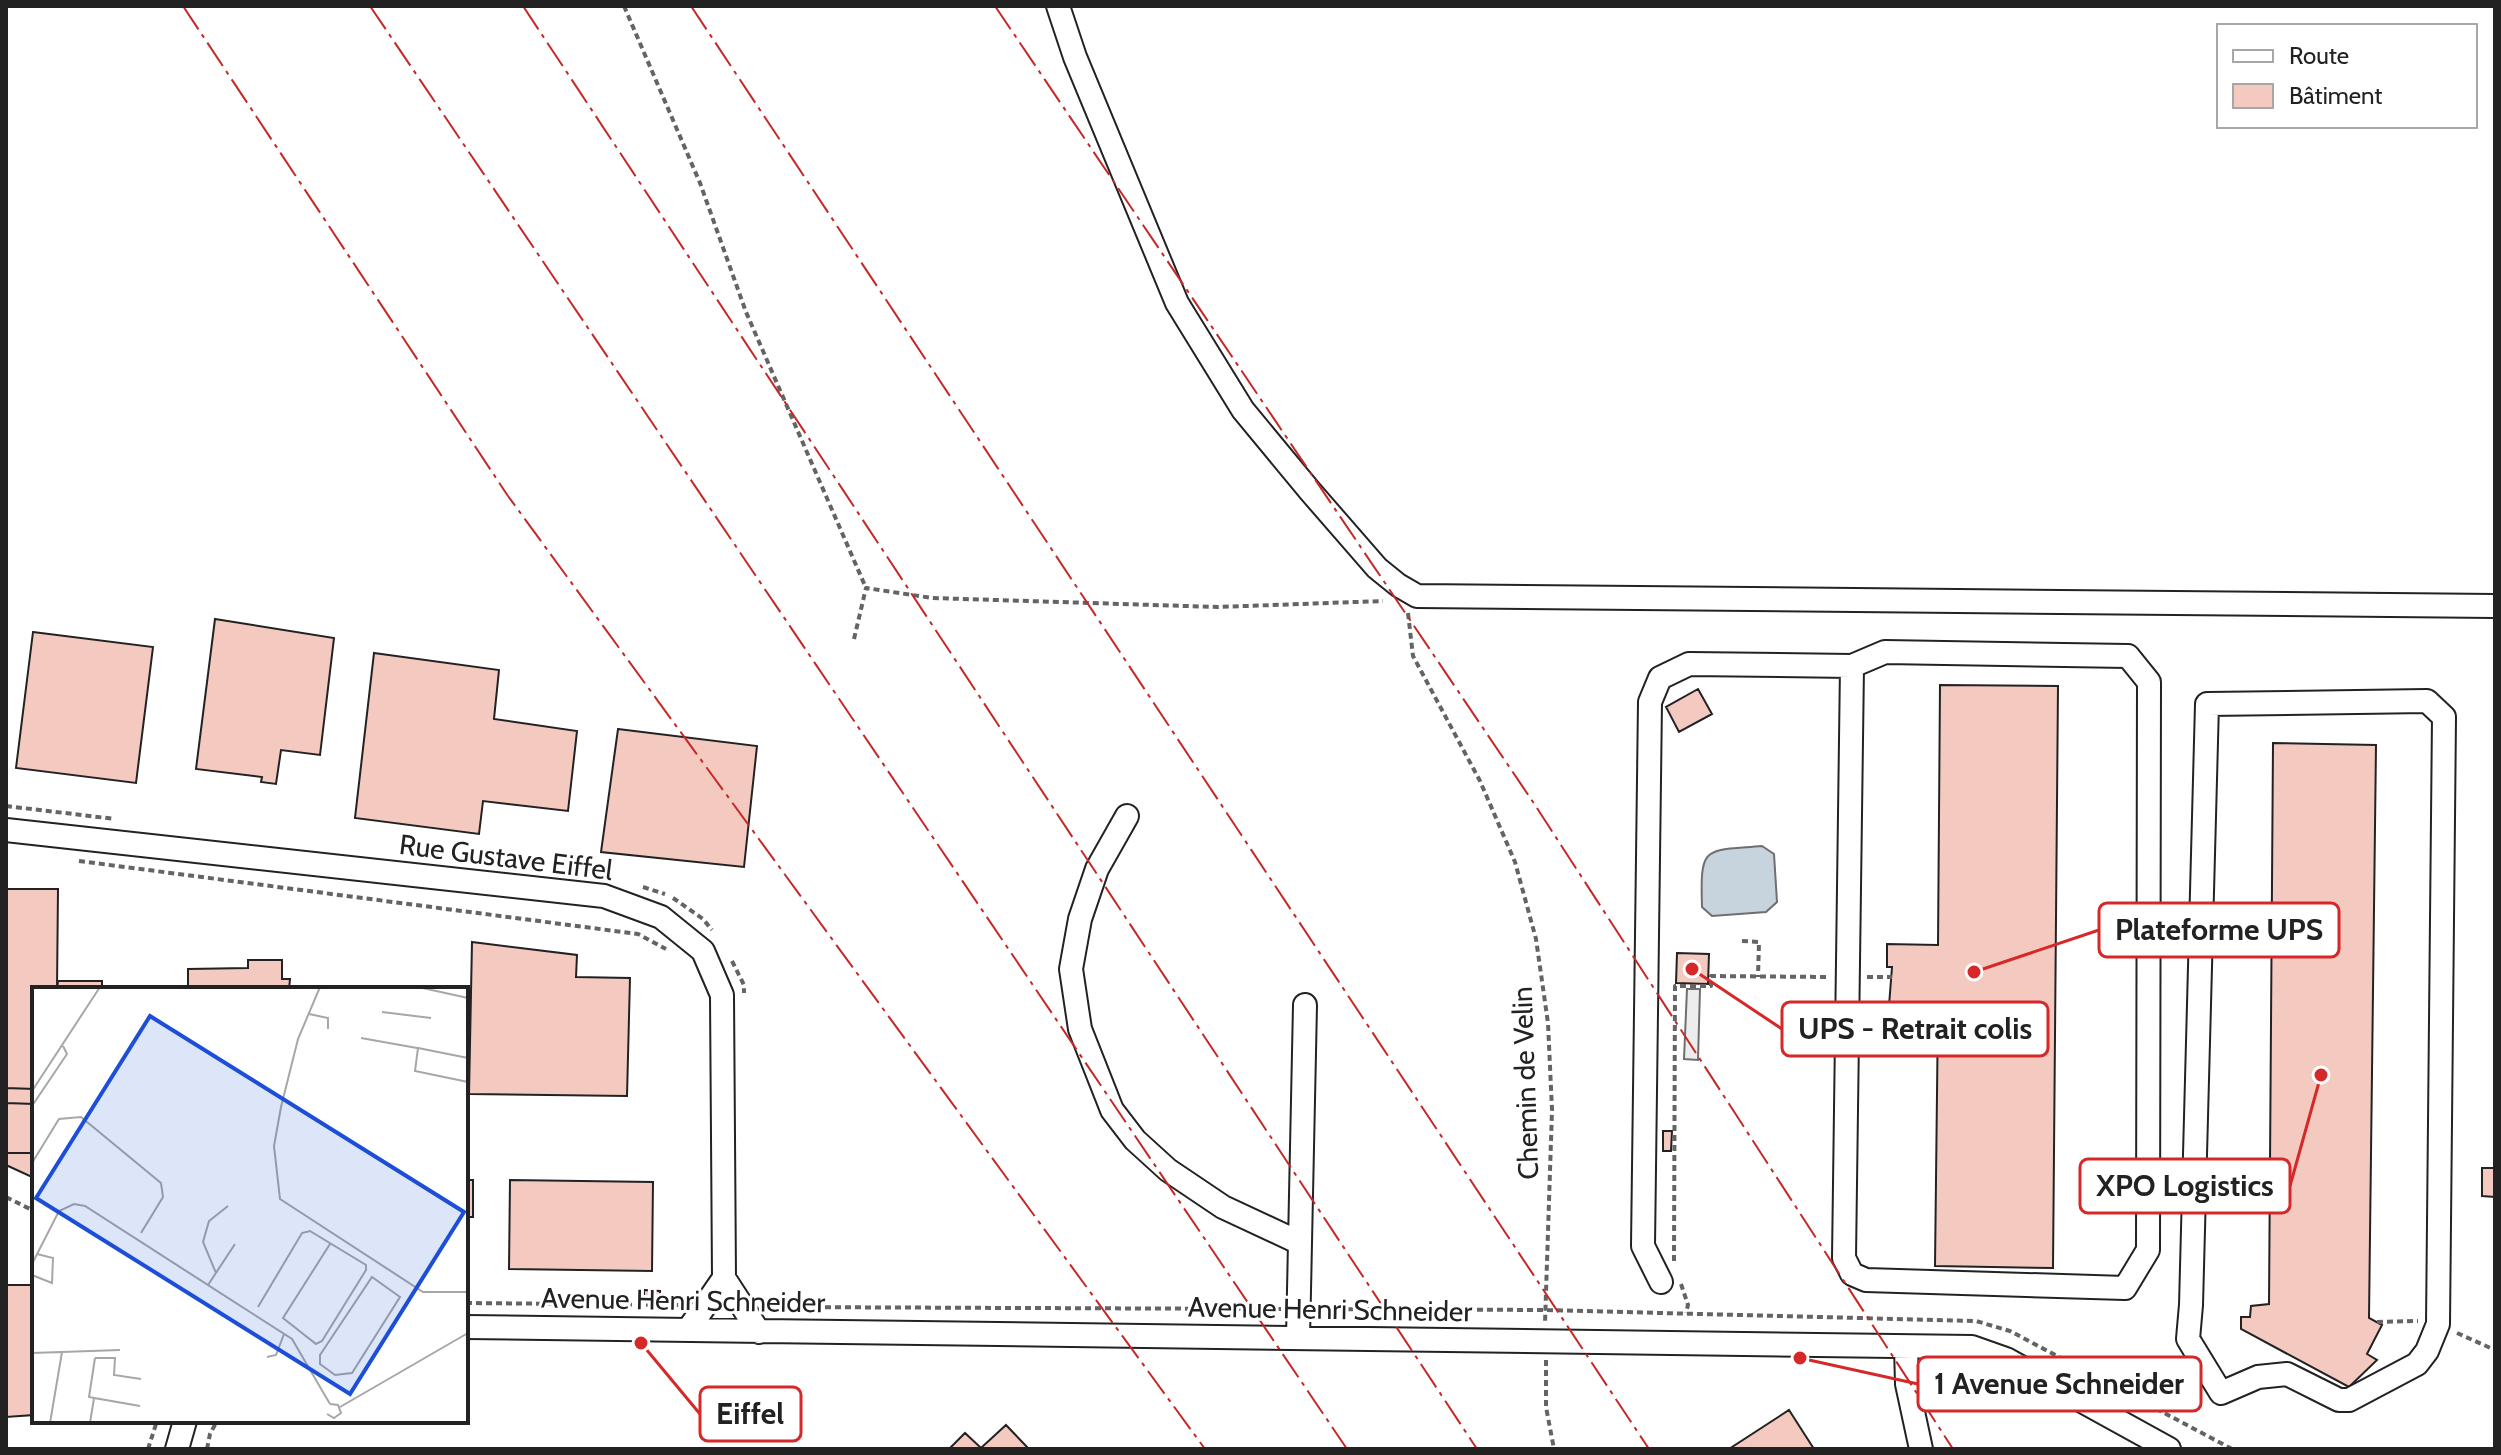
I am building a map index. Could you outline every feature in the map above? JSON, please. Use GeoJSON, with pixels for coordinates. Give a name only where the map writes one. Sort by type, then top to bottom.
{"type":"FeatureCollection","features":[{"type":"Feature","properties":{"kind":"street"},"geometry":{"type":"LineString","coordinates":[[1058,6],[1075,57],[1177,303],[1243,410],[1377,568],[1412,597],[2495,606]]}},
{"type":"Feature","properties":{"kind":"street"},"geometry":{"type":"LineString","coordinates":[[1671,1276],[1643,1246],[1650,702],[1660,678],[1689,664],[1852,666],[1885,652],[2128,656],[2149,682],[2148,1250],[2125,1288],[1866,1280],[1852,1274],[1844,1258],[1852,666]]}},
{"type":"Feature","properties":{"kind":"street"},"geometry":{"type":"LineString","coordinates":[[2427,701],[2444,717],[2438,1324],[2434,1337],[2417,1364],[2349,1400],[2339,1400],[2287,1374],[2258,1377],[2221,1393],[2188,1339],[2207,704],[2427,701]]}},
{"type":"Feature","properties":{"kind":"street"},"geometry":{"type":"LineString","coordinates":[[1127,816],[1097,869],[1080,919],[1071,969],[1080,1029],[1112,1110],[1135,1140],[1168,1170],[1223,1207],[1300,1243]]}},
{"type":"Feature","properties":{"kind":"street","name":"Rue Gustave Eiffel"},"geometry":{"type":"LineString","coordinates":[[6,830],[604,896],[661,917],[703,951],[722,995],[724,1278]]}},
{"type":"Feature","properties":{"kind":"street"},"geometry":{"type":"LineString","coordinates":[[1298,1338],[1305,1005]]}},
{"type":"Feature","properties":{"kind":"street"},"geometry":{"type":"LineString","coordinates":[[688,1330],[724,1278],[749,1300],[759,1332]]}},
{"type":"Feature","properties":{"kind":"street","name":"Avenue Henri Schneider"},"geometry":{"type":"LineString","coordinates":[[468,1327],[1972,1347],[2006,1359],[2169,1449]]}},
{"type":"Feature","properties":{"kind":"street"},"geometry":{"type":"LineString","coordinates":[[1906,1347],[1907,1384],[1921,1449]]}},
{"type":"Feature","properties":{"kind":"street"},"geometry":{"type":"LineString","coordinates":[[177,1449],[184,1423]]}},
{"type":"Feature","properties":{"kind":"path"},"geometry":{"type":"LineString","coordinates":[[624,6],[700,183],[746,312],[866,588],[854,639]]}},
{"type":"Feature","properties":{"kind":"path"},"geometry":{"type":"LineString","coordinates":[[866,588],[932,598],[1218,607],[1412,597]]}},
{"type":"Feature","properties":{"kind":"path","name":"Chemin de Velin"},"geometry":{"type":"LineString","coordinates":[[1412,597],[1413,656],[1480,781],[1515,862],[1536,939],[1548,1023],[1552,1110],[1544,1310],[1546,1407],[1554,1449]]}},
{"type":"Feature","properties":{"kind":"path"},"geometry":{"type":"LineString","coordinates":[[6,806],[130,821]]}},
{"type":"Feature","properties":{"kind":"path"},"geometry":{"type":"LineString","coordinates":[[66,859],[638,934],[675,957]]}},
{"type":"Feature","properties":{"kind":"path"},"geometry":{"type":"LineString","coordinates":[[634,885],[650,887],[678,900],[703,919],[721,941]]}},
{"type":"Feature","properties":{"kind":"path"},"geometry":{"type":"LineString","coordinates":[[1742,941],[1759,942],[1758,977]]}},
{"type":"Feature","properties":{"kind":"path"},"geometry":{"type":"LineString","coordinates":[[727,952],[744,985],[744,1000]]}},
{"type":"Feature","properties":{"kind":"path"},"geometry":{"type":"LineString","coordinates":[[1686,1313],[1688,1305],[1671,1276],[1675,986],[1711,986],[1711,976],[1892,977]]}},
{"type":"Feature","properties":{"kind":"path"},"geometry":{"type":"LineString","coordinates":[[6,1197],[32,1210]]}},
{"type":"Feature","properties":{"kind":"path"},"geometry":{"type":"LineString","coordinates":[[749,1300],[763,1307],[1544,1310]]}},
{"type":"Feature","properties":{"kind":"path"},"geometry":{"type":"LineString","coordinates":[[749,1300],[763,1307]]}},
{"type":"Feature","properties":{"kind":"path"},"geometry":{"type":"LineString","coordinates":[[468,1303],[706,1304]]}},
{"type":"Feature","properties":{"kind":"path"},"geometry":{"type":"LineString","coordinates":[[148,1449],[156,1423]]}},
{"type":"Feature","properties":{"kind":"path"},"geometry":{"type":"LineString","coordinates":[[207,1449],[216,1423]]}},
{"type":"Feature","properties":{"kind":"shaded area"},"geometry":{"type":"Polygon","coordinates":[[[1762,846],[1774,854],[1777,902],[1766,912],[1712,916],[1702,907],[1705,861],[1717,851],[1762,846]]]}},
{"type":"Feature","properties":{"kind":"shaded area"},"geometry":{"type":"Polygon","coordinates":[[[1687,989],[1700,989],[1698,1060],[1684,1059],[1687,989]]]}},
{"type":"Feature","properties":{"kind":"building"},"geometry":{"type":"Polygon","coordinates":[[[215,619],[334,638],[320,755],[281,750],[276,784],[261,782],[262,777],[196,769],[215,619]]]}},
{"type":"Feature","properties":{"kind":"building"},"geometry":{"type":"Polygon","coordinates":[[[33,632],[153,647],[136,783],[16,768],[33,632]]]}},
{"type":"Feature","properties":{"kind":"building"},"geometry":{"type":"Polygon","coordinates":[[[374,653],[499,670],[494,719],[577,731],[568,811],[483,801],[479,834],[355,818],[374,653]]]}},
{"type":"Feature","properties":{"kind":"building"},"geometry":{"type":"Polygon","coordinates":[[[1940,685],[2058,686],[2053,1268],[1935,1266],[1938,1007],[1889,1006],[1892,967],[1887,967],[1887,944],[1938,945],[1940,685]]]}},
{"type":"Feature","properties":{"kind":"building"},"geometry":{"type":"Polygon","coordinates":[[[1698,689],[1712,714],[1679,732],[1666,707],[1698,689]]]}},
{"type":"Feature","properties":{"kind":"building"},"geometry":{"type":"Polygon","coordinates":[[[618,729],[757,746],[744,867],[601,852],[618,729]]]}},
{"type":"Feature","properties":{"kind":"building"},"geometry":{"type":"Polygon","coordinates":[[[2273,743],[2376,745],[2369,1318],[2382,1325],[2367,1354],[2377,1360],[2349,1387],[2241,1329],[2241,1317],[2250,1317],[2251,1306],[2269,1304],[2273,743]]]}},
{"type":"Feature","properties":{"kind":"building"},"geometry":{"type":"Polygon","coordinates":[[[6,889],[58,889],[57,987],[32,987],[32,1089],[6,1088],[6,889]]]}},
{"type":"Feature","properties":{"kind":"building"},"geometry":{"type":"Polygon","coordinates":[[[472,942],[577,955],[576,977],[630,978],[627,1096],[469,1094],[472,942]]]}},
{"type":"Feature","properties":{"kind":"building"},"geometry":{"type":"Polygon","coordinates":[[[1677,953],[1709,954],[1708,984],[1676,983],[1677,953]]]}},
{"type":"Feature","properties":{"kind":"building"},"geometry":{"type":"Polygon","coordinates":[[[248,960],[282,960],[282,979],[290,979],[289,987],[188,987],[188,969],[248,968],[248,960]]]}},
{"type":"Feature","properties":{"kind":"building"},"geometry":{"type":"Polygon","coordinates":[[[58,981],[102,981],[102,987],[57,987],[58,981]]]}},
{"type":"Feature","properties":{"kind":"building"},"geometry":{"type":"Polygon","coordinates":[[[6,1088],[32,1089],[32,1104],[6,1103],[6,1088]]]}},
{"type":"Feature","properties":{"kind":"building"},"geometry":{"type":"Polygon","coordinates":[[[6,1103],[32,1104],[32,1153],[6,1153],[6,1103]]]}},
{"type":"Feature","properties":{"kind":"building"},"geometry":{"type":"Polygon","coordinates":[[[1663,1131],[1672,1131],[1671,1151],[1663,1151],[1663,1131]]]}},
{"type":"Feature","properties":{"kind":"building"},"geometry":{"type":"Polygon","coordinates":[[[6,1153],[32,1153],[32,1177],[6,1165],[6,1153]]]}},
{"type":"Feature","properties":{"kind":"building"},"geometry":{"type":"Polygon","coordinates":[[[2482,1168],[2495,1168],[2495,1197],[2482,1196],[2482,1168]]]}},
{"type":"Feature","properties":{"kind":"building"},"geometry":{"type":"Polygon","coordinates":[[[468,1180],[473,1180],[473,1217],[468,1217],[468,1180]]]}},
{"type":"Feature","properties":{"kind":"building"},"geometry":{"type":"Polygon","coordinates":[[[510,1180],[653,1182],[652,1271],[509,1269],[510,1180]]]}},
{"type":"Feature","properties":{"kind":"building"},"geometry":{"type":"Polygon","coordinates":[[[6,1285],[32,1285],[32,1415],[6,1417],[6,1285]]]}},
{"type":"Feature","properties":{"kind":"building"},"geometry":{"type":"Polygon","coordinates":[[[644,1290],[660,1291],[660,1301],[644,1301],[644,1290]]]}},
{"type":"Feature","properties":{"kind":"building"},"geometry":{"type":"Polygon","coordinates":[[[1789,1410],[1814,1449],[1729,1449],[1789,1410]]]}},
{"type":"Feature","properties":{"kind":"building"},"geometry":{"type":"Polygon","coordinates":[[[1006,1425],[1029,1449],[949,1449],[965,1433],[981,1448],[1006,1425]]]}},
{"type":"Feature","properties":{"kind":"power"},"geometry":{"type":"LineString","coordinates":[[183,6],[508,496],[1205,1449]]}},
{"type":"Feature","properties":{"kind":"power"},"geometry":{"type":"LineString","coordinates":[[370,6],[1347,1449]]}},
{"type":"Feature","properties":{"kind":"power"},"geometry":{"type":"LineString","coordinates":[[523,6],[1477,1449]]}},
{"type":"Feature","properties":{"kind":"power"},"geometry":{"type":"LineString","coordinates":[[691,6],[1649,1449]]}},
{"type":"Feature","properties":{"kind":"power"},"geometry":{"type":"LineString","coordinates":[[995,6],[1533,802],[1953,1449]]}},
{"type":"Feature","properties":{"kind":"place","name":"UPS - Retrait colis"},"geometry":{"type":"Point","coordinates":[1692,969]}},
{"type":"Feature","properties":{"kind":"place","name":"Plateforme UPS"},"geometry":{"type":"Point","coordinates":[1974,972]}},
{"type":"Feature","properties":{"kind":"place","name":"XPO Logistics"},"geometry":{"type":"Point","coordinates":[2321,1075]}},
{"type":"Feature","properties":{"kind":"place","name":"Eiffel"},"geometry":{"type":"Point","coordinates":[641,1343]}},
{"type":"Feature","properties":{"kind":"place","name":"1 Avenue Schneider"},"geometry":{"type":"Point","coordinates":[1800,1358]}}]}
